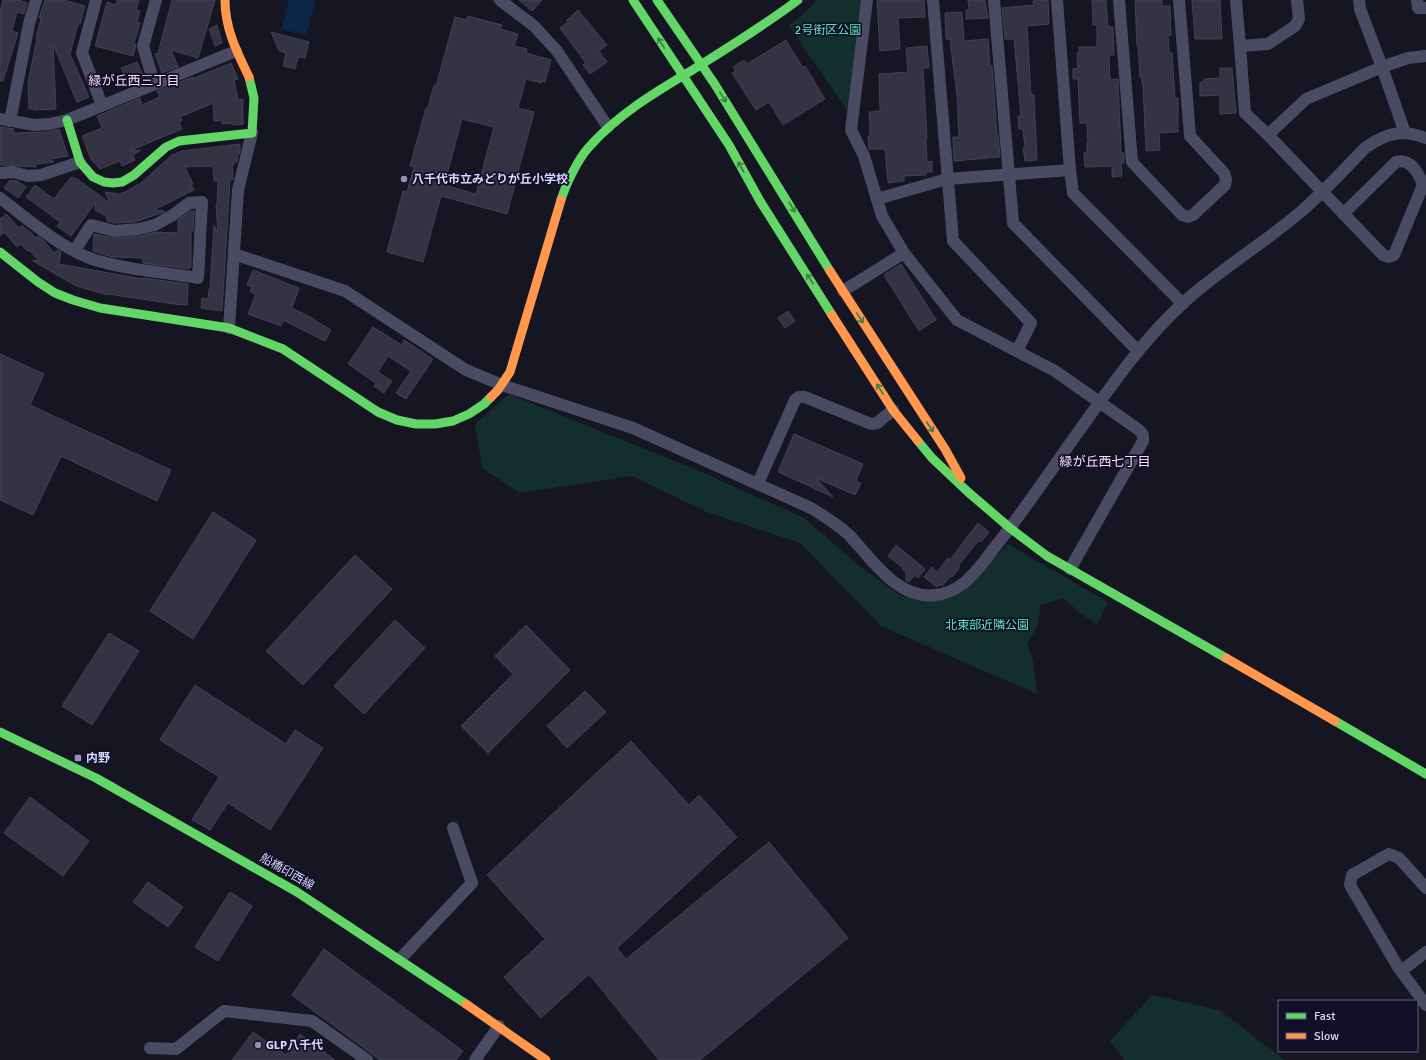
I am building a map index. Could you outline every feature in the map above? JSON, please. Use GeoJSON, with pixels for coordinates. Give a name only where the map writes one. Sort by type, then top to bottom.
{"type":"FeatureCollection","features":[{"type":"Feature","properties":{"kind":"street"},"geometry":{"type":"LineString","coordinates":[[36,0],[5,120],[35,125],[67,120],[236,51]]}},
{"type":"Feature","properties":{"kind":"street"},"geometry":{"type":"LineString","coordinates":[[96,0],[82,53],[102,105]]}},
{"type":"Feature","properties":{"kind":"street"},"geometry":{"type":"LineString","coordinates":[[154,84],[143,46],[156,0]]}},
{"type":"Feature","properties":{"kind":"street"},"geometry":{"type":"LineString","coordinates":[[225,0],[227,23],[236,51],[252,87],[255,112],[252,133],[238,190],[229,328]]}},
{"type":"Feature","properties":{"kind":"street"},"geometry":{"type":"LineString","coordinates":[[500,0],[534,26],[557,51],[608,127]]}},
{"type":"Feature","properties":{"kind":"street"},"geometry":{"type":"LineString","coordinates":[[633,0],[729,145],[760,201],[893,410],[932,458],[968,492],[1010,528],[1047,556],[1426,774]]}},
{"type":"Feature","properties":{"kind":"street"},"geometry":{"type":"LineString","coordinates":[[657,0],[701,64],[754,146],[843,291],[945,449],[968,492]]}},
{"type":"Feature","properties":{"kind":"street"},"geometry":{"type":"LineString","coordinates":[[0,252],[38,282],[63,296],[80,303],[100,308],[229,328],[283,349],[378,412],[404,423],[422,425],[440,424],[456,420],[475,411],[488,401],[502,385],[510,372],[566,185],[588,148],[608,127],[659,90],[771,20],[798,0]]}},
{"type":"Feature","properties":{"kind":"street"},"geometry":{"type":"LineString","coordinates":[[867,0],[851,130],[864,156],[882,216],[904,253],[957,320],[1055,371],[1139,430],[1143,435],[1143,441],[1070,569]]}},
{"type":"Feature","properties":{"kind":"street"},"geometry":{"type":"LineString","coordinates":[[933,0],[953,241],[1031,323],[1017,351]]}},
{"type":"Feature","properties":{"kind":"street"},"geometry":{"type":"LineString","coordinates":[[994,0],[1013,223],[1138,351]]}},
{"type":"Feature","properties":{"kind":"street"},"geometry":{"type":"LineString","coordinates":[[1057,0],[1073,193],[1183,304]]}},
{"type":"Feature","properties":{"kind":"street"},"geometry":{"type":"LineString","coordinates":[[1119,0],[1132,162],[1182,215],[1188,217],[1193,215],[1225,185],[1226,179],[1224,173],[1190,136],[1178,0]]}},
{"type":"Feature","properties":{"kind":"street"},"geometry":{"type":"LineString","coordinates":[[1236,0],[1245,113],[1268,135],[1343,214],[1383,255],[1389,257],[1394,255],[1423,185],[1420,174],[1406,162],[1396,162],[1343,214]]}},
{"type":"Feature","properties":{"kind":"street"},"geometry":{"type":"LineString","coordinates":[[1240,46],[1268,44],[1295,26],[1299,19],[1298,0]]}},
{"type":"Feature","properties":{"kind":"street"},"geometry":{"type":"LineString","coordinates":[[1359,0],[1360,9],[1405,133]]}},
{"type":"Feature","properties":{"kind":"street"},"geometry":{"type":"LineString","coordinates":[[1417,0],[1418,8],[1426,8]]}},
{"type":"Feature","properties":{"kind":"street"},"geometry":{"type":"LineString","coordinates":[[1268,135],[1306,99],[1382,67],[1408,58],[1426,56]]}},
{"type":"Feature","properties":{"kind":"street"},"geometry":{"type":"LineString","coordinates":[[67,120],[80,162],[93,177],[104,182],[122,182],[134,175],[166,147],[179,141],[252,133]]}},
{"type":"Feature","properties":{"kind":"street"},"geometry":{"type":"LineString","coordinates":[[234,254],[345,291],[466,370],[502,385],[633,428],[811,508],[833,522],[847,534],[898,586],[912,593],[935,595],[952,591],[966,582],[978,569],[1010,528],[1138,351],[1183,304],[1209,282],[1303,210],[1365,148],[1377,140],[1391,134],[1405,133],[1426,138]]}},
{"type":"Feature","properties":{"kind":"street"},"geometry":{"type":"LineString","coordinates":[[0,173],[13,172],[28,176],[41,175],[80,162]]}},
{"type":"Feature","properties":{"kind":"street"},"geometry":{"type":"LineString","coordinates":[[877,200],[947,179],[1070,170]]}},
{"type":"Feature","properties":{"kind":"street"},"geometry":{"type":"LineString","coordinates":[[0,198],[55,239],[74,250],[91,258],[115,266],[198,278],[202,202],[189,202],[167,219],[155,225],[139,229],[115,231],[90,225],[74,250]]}},
{"type":"Feature","properties":{"kind":"street"},"geometry":{"type":"LineString","coordinates":[[843,291],[904,253]]}},
{"type":"Feature","properties":{"kind":"street"},"geometry":{"type":"LineString","coordinates":[[758,483],[795,400],[799,397],[805,396],[871,424],[876,423],[893,410]]}},
{"type":"Feature","properties":{"kind":"street","name":"船橋印西線"},"geometry":{"type":"LineString","coordinates":[[0,732],[96,778],[297,892],[400,959],[499,1026],[546,1060]]}},
{"type":"Feature","properties":{"kind":"street"},"geometry":{"type":"LineString","coordinates":[[400,959],[472,883],[453,828]]}},
{"type":"Feature","properties":{"kind":"street"},"geometry":{"type":"LineString","coordinates":[[1426,888],[1399,858],[1389,854],[1352,875],[1350,885],[1401,970],[1426,1005]]}},
{"type":"Feature","properties":{"kind":"street"},"geometry":{"type":"LineString","coordinates":[[1401,970],[1426,952]]}},
{"type":"Feature","properties":{"kind":"street"},"geometry":{"type":"LineString","coordinates":[[150,1048],[176,1049],[224,1011],[312,1021],[367,1060]]}},
{"type":"Feature","properties":{"kind":"street"},"geometry":{"type":"LineString","coordinates":[[475,1060],[499,1026]]}},
{"type":"Feature","properties":{"kind":"green space","name":"2号街区公園"},"geometry":{"type":"Polygon","coordinates":[[[816,0],[861,0],[847,110],[789,26],[812,6],[816,0]]]}},
{"type":"Feature","properties":{"kind":"green space","name":"北東部近隣公園"},"geometry":{"type":"Polygon","coordinates":[[[509,394],[699,471],[804,518],[862,568],[901,596],[924,600],[936,600],[951,597],[966,587],[1008,544],[1108,602],[1097,624],[1080,613],[1063,598],[1041,605],[1037,627],[1027,644],[1033,660],[1037,694],[881,626],[800,543],[707,512],[632,476],[520,493],[482,468],[475,424],[509,394]]]}},
{"type":"Feature","properties":{"kind":"green space"},"geometry":{"type":"Polygon","coordinates":[[[1152,995],[1219,1010],[1285,1060],[1125,1060],[1110,1041],[1152,995]]]}},
{"type":"Feature","properties":{"kind":"water"},"geometry":{"type":"Polygon","coordinates":[[[289,0],[316,0],[306,35],[281,29],[289,0]]]}},
{"type":"Feature","properties":{"kind":"building"},"geometry":{"type":"Polygon","coordinates":[[[3,0],[18,0],[27,3],[24,14],[17,12],[12,31],[18,33],[3,81],[0,81],[0,12],[3,0]]]}},
{"type":"Feature","properties":{"kind":"building"},"geometry":{"type":"Polygon","coordinates":[[[45,0],[64,0],[85,6],[80,24],[78,24],[70,54],[89,97],[77,102],[53,44],[56,109],[34,110],[29,109],[28,83],[36,37],[41,19],[39,18],[45,0]]]}},
{"type":"Feature","properties":{"kind":"building"},"geometry":{"type":"Polygon","coordinates":[[[117,0],[139,0],[136,10],[140,11],[137,22],[140,23],[134,44],[136,45],[133,56],[95,46],[107,2],[116,5],[117,0]]]}},
{"type":"Feature","properties":{"kind":"building"},"geometry":{"type":"Polygon","coordinates":[[[172,0],[215,0],[198,58],[171,50],[178,67],[162,73],[155,54],[158,53],[172,0]]]}},
{"type":"Feature","properties":{"kind":"building"},"geometry":{"type":"Polygon","coordinates":[[[519,0],[542,0],[532,11],[519,0]]]}},
{"type":"Feature","properties":{"kind":"building"},"geometry":{"type":"Polygon","coordinates":[[[877,0],[924,0],[925,17],[898,18],[900,49],[880,51],[877,0]]]}},
{"type":"Feature","properties":{"kind":"building"},"geometry":{"type":"Polygon","coordinates":[[[968,0],[985,0],[988,18],[966,19],[966,10],[969,10],[968,0]]]}},
{"type":"Feature","properties":{"kind":"building"},"geometry":{"type":"Polygon","coordinates":[[[1048,0],[1049,24],[1027,26],[1031,95],[1034,95],[1037,160],[1025,161],[1023,129],[1019,129],[1018,116],[1021,116],[1014,39],[1005,39],[1002,8],[1034,5],[1033,1],[1048,0]]]}},
{"type":"Feature","properties":{"kind":"building"},"geometry":{"type":"Polygon","coordinates":[[[1092,0],[1106,0],[1108,27],[1113,27],[1114,55],[1109,55],[1110,80],[1118,79],[1121,153],[1124,153],[1124,163],[1121,163],[1122,176],[1112,177],[1112,166],[1085,167],[1084,153],[1087,153],[1088,143],[1087,123],[1080,123],[1078,79],[1073,79],[1073,69],[1078,68],[1077,53],[1079,53],[1079,47],[1097,47],[1097,25],[1093,25],[1092,0]]]}},
{"type":"Feature","properties":{"kind":"building"},"geometry":{"type":"Polygon","coordinates":[[[1135,0],[1162,0],[1162,6],[1170,6],[1171,35],[1168,35],[1169,53],[1172,53],[1175,98],[1178,98],[1178,132],[1159,133],[1160,150],[1146,151],[1143,86],[1140,77],[1137,46],[1135,0]]]}},
{"type":"Feature","properties":{"kind":"building"},"geometry":{"type":"Polygon","coordinates":[[[1192,0],[1220,0],[1222,39],[1195,39],[1192,0]]]}},
{"type":"Feature","properties":{"kind":"building"},"geometry":{"type":"Polygon","coordinates":[[[578,10],[607,45],[599,51],[607,62],[590,74],[583,65],[586,63],[560,28],[568,22],[567,20],[578,10]]]}},
{"type":"Feature","properties":{"kind":"building"},"geometry":{"type":"Polygon","coordinates":[[[962,12],[964,41],[988,39],[990,66],[992,66],[1000,157],[954,161],[953,137],[959,137],[957,95],[950,39],[946,39],[945,13],[962,12]]]}},
{"type":"Feature","properties":{"kind":"building"},"geometry":{"type":"Polygon","coordinates":[[[468,16],[502,25],[500,29],[518,34],[514,46],[527,49],[526,53],[551,60],[545,82],[541,81],[541,83],[526,79],[518,108],[534,112],[507,214],[441,196],[423,262],[387,252],[403,191],[407,192],[414,167],[410,166],[426,108],[428,108],[434,85],[436,86],[455,17],[466,20],[468,16]],[[462,119],[444,185],[476,194],[494,127],[462,119]]]}},
{"type":"Feature","properties":{"kind":"building"},"geometry":{"type":"Polygon","coordinates":[[[217,25],[222,43],[215,46],[209,29],[217,25]]]}},
{"type":"Feature","properties":{"kind":"building"},"geometry":{"type":"Polygon","coordinates":[[[271,32],[309,42],[305,58],[298,57],[295,69],[283,66],[286,53],[279,51],[271,32]]]}},
{"type":"Feature","properties":{"kind":"building"},"geometry":{"type":"Polygon","coordinates":[[[786,40],[803,68],[805,66],[825,99],[783,125],[769,102],[756,110],[732,73],[736,71],[733,67],[744,60],[747,64],[786,40]]]}},
{"type":"Feature","properties":{"kind":"building"},"geometry":{"type":"Polygon","coordinates":[[[927,46],[929,68],[923,68],[927,162],[932,161],[932,172],[926,172],[926,175],[904,176],[904,181],[888,183],[885,149],[869,149],[869,112],[880,111],[879,74],[908,72],[906,48],[927,46]]]}},
{"type":"Feature","properties":{"kind":"building"},"geometry":{"type":"Polygon","coordinates":[[[137,62],[144,78],[128,85],[121,68],[137,62]]]}},
{"type":"Feature","properties":{"kind":"building"},"geometry":{"type":"Polygon","coordinates":[[[231,63],[238,79],[234,80],[238,100],[243,99],[243,124],[222,124],[222,120],[214,121],[213,103],[180,117],[182,120],[179,122],[182,129],[129,151],[141,150],[133,155],[135,160],[122,166],[120,161],[100,169],[91,159],[82,136],[102,128],[97,116],[140,98],[142,105],[160,97],[157,91],[231,63]]]}},
{"type":"Feature","properties":{"kind":"building"},"geometry":{"type":"Polygon","coordinates":[[[1220,68],[1232,68],[1236,113],[1220,114],[1220,95],[1200,96],[1200,82],[1204,82],[1204,79],[1220,78],[1220,68]]]}},
{"type":"Feature","properties":{"kind":"building"},"geometry":{"type":"Polygon","coordinates":[[[0,127],[14,129],[13,133],[47,132],[59,129],[68,156],[50,159],[54,162],[36,164],[36,167],[0,165],[0,127]]]}},
{"type":"Feature","properties":{"kind":"building"},"geometry":{"type":"Polygon","coordinates":[[[240,144],[237,162],[234,162],[234,165],[232,165],[233,179],[230,180],[222,311],[201,308],[202,298],[208,299],[210,289],[214,225],[218,234],[216,205],[218,181],[214,181],[213,166],[185,167],[193,184],[191,185],[194,190],[154,210],[164,212],[135,222],[116,223],[107,221],[107,217],[95,210],[96,202],[71,236],[57,226],[60,222],[26,197],[35,185],[54,199],[71,177],[77,179],[110,203],[105,192],[120,194],[127,191],[141,183],[172,155],[182,151],[240,144]]]}},
{"type":"Feature","properties":{"kind":"building"},"geometry":{"type":"Polygon","coordinates":[[[10,180],[17,181],[26,187],[18,198],[4,188],[10,180]]]}},
{"type":"Feature","properties":{"kind":"building"},"geometry":{"type":"Polygon","coordinates":[[[190,211],[194,211],[193,231],[191,231],[191,267],[189,266],[189,269],[143,263],[143,258],[112,257],[93,251],[94,234],[116,238],[140,236],[156,232],[178,233],[178,220],[190,211]]]}},
{"type":"Feature","properties":{"kind":"building"},"geometry":{"type":"Polygon","coordinates":[[[6,214],[19,228],[22,225],[36,238],[38,236],[43,240],[54,253],[58,250],[61,252],[59,264],[143,279],[188,284],[187,305],[108,295],[76,286],[33,261],[39,261],[21,244],[17,247],[4,232],[0,236],[0,219],[6,214]]]}},
{"type":"Feature","properties":{"kind":"building"},"geometry":{"type":"Polygon","coordinates":[[[901,264],[936,320],[919,331],[884,275],[901,264]]]}},
{"type":"Feature","properties":{"kind":"building"},"geometry":{"type":"Polygon","coordinates":[[[253,270],[299,288],[292,308],[314,319],[331,330],[325,341],[283,320],[281,326],[248,314],[256,294],[250,292],[252,287],[247,285],[253,270]]]}},
{"type":"Feature","properties":{"kind":"building"},"geometry":{"type":"Polygon","coordinates":[[[788,311],[795,321],[785,328],[778,318],[788,311]]]}},
{"type":"Feature","properties":{"kind":"building"},"geometry":{"type":"Polygon","coordinates":[[[373,327],[402,345],[404,340],[433,359],[406,399],[396,393],[411,371],[388,356],[378,372],[392,381],[384,393],[374,386],[376,383],[348,364],[373,327]]]}},
{"type":"Feature","properties":{"kind":"building"},"geometry":{"type":"Polygon","coordinates":[[[0,354],[44,374],[30,405],[171,470],[157,501],[61,456],[33,515],[0,500],[0,354]]]}},
{"type":"Feature","properties":{"kind":"building"},"geometry":{"type":"Polygon","coordinates":[[[794,434],[863,464],[856,481],[861,483],[855,495],[816,478],[833,497],[778,472],[794,434]]]}},
{"type":"Feature","properties":{"kind":"building"},"geometry":{"type":"Polygon","coordinates":[[[213,512],[256,540],[193,639],[150,611],[213,512]]]}},
{"type":"Feature","properties":{"kind":"building"},"geometry":{"type":"Polygon","coordinates":[[[978,523],[989,532],[981,542],[979,540],[958,566],[960,567],[952,577],[951,576],[942,586],[939,585],[937,587],[924,577],[932,567],[937,572],[948,558],[950,560],[978,523]]]}},
{"type":"Feature","properties":{"kind":"building"},"geometry":{"type":"Polygon","coordinates":[[[896,545],[925,569],[918,578],[915,575],[909,582],[906,581],[906,572],[888,556],[896,545]]]}},
{"type":"Feature","properties":{"kind":"building"},"geometry":{"type":"Polygon","coordinates":[[[355,555],[392,589],[303,685],[266,651],[355,555]]]}},
{"type":"Feature","properties":{"kind":"building"},"geometry":{"type":"Polygon","coordinates":[[[395,620],[425,648],[364,714],[334,686],[395,620]]]}},
{"type":"Feature","properties":{"kind":"building"},"geometry":{"type":"Polygon","coordinates":[[[526,625],[570,670],[488,753],[461,726],[513,674],[495,656],[526,625]]]}},
{"type":"Feature","properties":{"kind":"building"},"geometry":{"type":"Polygon","coordinates":[[[109,633],[139,651],[92,725],[62,706],[109,633]]]}},
{"type":"Feature","properties":{"kind":"building"},"geometry":{"type":"Polygon","coordinates":[[[195,685],[286,744],[295,730],[323,748],[270,830],[228,803],[210,830],[192,820],[219,777],[160,740],[195,685]]]}},
{"type":"Feature","properties":{"kind":"building"},"geometry":{"type":"Polygon","coordinates":[[[585,691],[606,712],[567,748],[547,726],[585,691]]]}},
{"type":"Feature","properties":{"kind":"building"},"geometry":{"type":"Polygon","coordinates":[[[631,741],[689,805],[699,795],[737,837],[617,948],[626,959],[769,842],[848,938],[700,1060],[659,1060],[589,974],[541,1018],[504,977],[545,939],[487,875],[631,741]]]}},
{"type":"Feature","properties":{"kind":"building"},"geometry":{"type":"Polygon","coordinates":[[[30,797],[89,841],[63,876],[4,833],[30,797]]]}},
{"type":"Feature","properties":{"kind":"building"},"geometry":{"type":"Polygon","coordinates":[[[148,882],[183,907],[168,927],[133,902],[148,882]]]}},
{"type":"Feature","properties":{"kind":"building"},"geometry":{"type":"Polygon","coordinates":[[[230,892],[252,906],[218,961],[195,947],[230,892]]]}},
{"type":"Feature","properties":{"kind":"building"},"geometry":{"type":"Polygon","coordinates":[[[324,949],[463,1051],[456,1060],[380,1060],[292,995],[324,949]]]}},
{"type":"Feature","properties":{"kind":"building","name":"GLP八千代"},"geometry":{"type":"Polygon","coordinates":[[[253,1032],[286,1055],[300,1034],[335,1060],[232,1060],[253,1032]]]}},
{"type":"Feature","properties":{"kind":"traffic: fast"},"geometry":{"type":"LineString","coordinates":[[633,0],[729,145],[760,201],[832,315]]}},
{"type":"Feature","properties":{"kind":"traffic: fast"},"geometry":{"type":"LineString","coordinates":[[657,0],[714,83],[830,271]]}},
{"type":"Feature","properties":{"kind":"traffic: fast"},"geometry":{"type":"LineString","coordinates":[[561,200],[569,179],[581,158],[589,147],[612,124],[638,104],[747,36],[798,0]]}},
{"type":"Feature","properties":{"kind":"traffic: fast"},"geometry":{"type":"LineString","coordinates":[[67,120],[80,162],[93,177],[104,182],[122,182],[134,175],[166,147],[179,141],[252,133],[254,98],[249,77]]}},
{"type":"Feature","properties":{"kind":"traffic: fast"},"geometry":{"type":"LineString","coordinates":[[0,252],[38,282],[55,293],[73,300],[100,308],[229,328],[283,349],[378,412],[397,420],[416,424],[435,424],[453,421],[469,414],[484,404],[491,397]]}},
{"type":"Feature","properties":{"kind":"traffic: fast"},"geometry":{"type":"LineString","coordinates":[[918,441],[932,458],[968,492],[1010,528],[1047,556],[1226,658]]}},
{"type":"Feature","properties":{"kind":"traffic: fast"},"geometry":{"type":"LineString","coordinates":[[1335,721],[1426,774]]}},
{"type":"Feature","properties":{"kind":"traffic: fast"},"geometry":{"type":"LineString","coordinates":[[0,732],[96,778],[297,892],[466,1004]]}},
{"type":"Feature","properties":{"kind":"traffic: slow"},"geometry":{"type":"LineString","coordinates":[[225,0],[229,31],[249,77]]}},
{"type":"Feature","properties":{"kind":"traffic: slow"},"geometry":{"type":"LineString","coordinates":[[491,397],[498,390],[510,372],[561,200]]}},
{"type":"Feature","properties":{"kind":"traffic: slow"},"geometry":{"type":"LineString","coordinates":[[830,271],[945,449],[961,478]]}},
{"type":"Feature","properties":{"kind":"traffic: slow"},"geometry":{"type":"LineString","coordinates":[[832,315],[893,410],[918,441]]}},
{"type":"Feature","properties":{"kind":"traffic: slow"},"geometry":{"type":"LineString","coordinates":[[1226,658],[1335,721]]}},
{"type":"Feature","properties":{"kind":"traffic: slow"},"geometry":{"type":"LineString","coordinates":[[466,1004],[546,1060]]}},
{"type":"Feature","properties":{"kind":"place","name":"八千代市立みどりが丘小学校"},"geometry":{"type":"Point","coordinates":[404,179]}},
{"type":"Feature","properties":{"kind":"place","name":"内野"},"geometry":{"type":"Point","coordinates":[78,758]}},
{"type":"Feature","properties":{"kind":"place","name":"GLP八千代"},"geometry":{"type":"Point","coordinates":[258,1045]}},
{"type":"Feature","properties":{"kind":"district","name":"緑が丘西三丁目"},"geometry":{"type":"Point","coordinates":[134,81]}},
{"type":"Feature","properties":{"kind":"district","name":"緑が丘西七丁目"},"geometry":{"type":"Point","coordinates":[1105,462]}}]}
